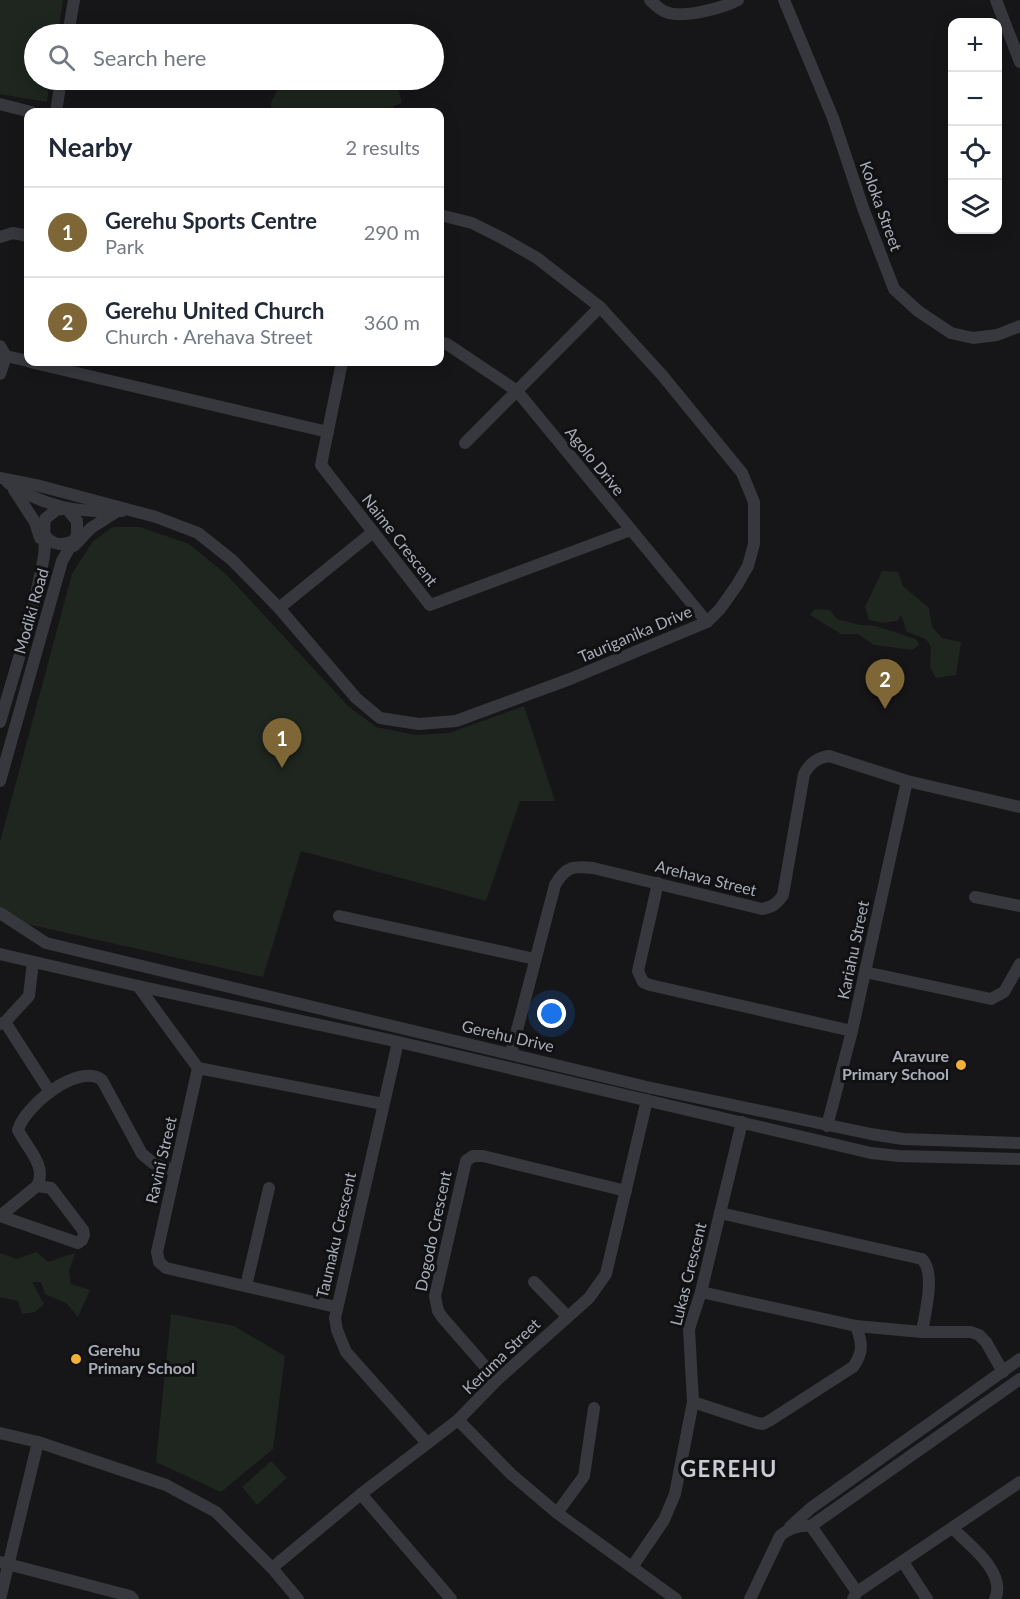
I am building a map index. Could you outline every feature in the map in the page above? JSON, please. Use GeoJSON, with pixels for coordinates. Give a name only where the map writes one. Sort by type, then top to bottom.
{"type":"FeatureCollection","features":[{"type":"Feature","properties":{"kind":"street"},"geometry":{"type":"LineString","coordinates":[[70,24],[74,0]]}},
{"type":"Feature","properties":{"kind":"street"},"geometry":{"type":"LineString","coordinates":[[650,0],[668,13],[692,14],[738,0]]}},
{"type":"Feature","properties":{"kind":"street","name":"Koloka Street"},"geometry":{"type":"LineString","coordinates":[[784,0],[833,118],[863,208],[894,289],[918,311],[951,333],[973,338],[997,335],[1020,326]]}},
{"type":"Feature","properties":{"kind":"street"},"geometry":{"type":"LineString","coordinates":[[996,0],[1018,53]]}},
{"type":"Feature","properties":{"kind":"street"},"geometry":{"type":"LineString","coordinates":[[57,108],[59,90]]}},
{"type":"Feature","properties":{"kind":"street"},"geometry":{"type":"LineString","coordinates":[[0,104],[24,110]]}},
{"type":"Feature","properties":{"kind":"street","name":"Tauriganika Drive"},"geometry":{"type":"LineString","coordinates":[[1,478],[132,510],[198,533],[232,560],[279,608],[356,698],[380,718],[419,724],[456,721],[570,679],[706,622],[720,609],[748,566],[754,544],[754,502],[742,473],[662,375],[600,307],[537,258],[472,223],[444,216]]}},
{"type":"Feature","properties":{"kind":"street"},"geometry":{"type":"LineString","coordinates":[[0,237],[13,233],[24,235]]}},
{"type":"Feature","properties":{"kind":"street"},"geometry":{"type":"LineString","coordinates":[[465,443],[600,307]]}},
{"type":"Feature","properties":{"kind":"street","name":"Agolo Drive"},"geometry":{"type":"LineString","coordinates":[[444,343],[517,391],[706,622]]}},
{"type":"Feature","properties":{"kind":"street"},"geometry":{"type":"LineString","coordinates":[[0,374],[3,351],[24,359]]}},
{"type":"Feature","properties":{"kind":"street"},"geometry":{"type":"LineString","coordinates":[[50,366],[328,432]]}},
{"type":"Feature","properties":{"kind":"street","name":"Naime Crescent"},"geometry":{"type":"LineString","coordinates":[[341,366],[321,465],[430,605],[631,530]]}},
{"type":"Feature","properties":{"kind":"street"},"geometry":{"type":"LineString","coordinates":[[1,478],[14,491],[35,522],[44,553]]}},
{"type":"Feature","properties":{"kind":"street","name":"Tauriganika Drive"},"geometry":{"type":"LineString","coordinates":[[1,478],[31,497],[66,508],[99,512],[132,510]]}},
{"type":"Feature","properties":{"kind":"street"},"geometry":{"type":"LineString","coordinates":[[66,508],[77,521],[78,535],[73,545],[57,544],[47,540],[43,533],[45,519],[56,510],[66,508]]}},
{"type":"Feature","properties":{"kind":"street","name":"Modiki Road"},"geometry":{"type":"LineString","coordinates":[[0,781],[62,561],[73,545],[91,528],[113,513],[132,510]]}},
{"type":"Feature","properties":{"kind":"street"},"geometry":{"type":"LineString","coordinates":[[279,608],[373,532]]}},
{"type":"Feature","properties":{"kind":"street","name":"Modiki Road"},"geometry":{"type":"LineString","coordinates":[[0,722],[3,698],[26,628],[44,553],[43,533]]}},
{"type":"Feature","properties":{"kind":"street","name":"Arehava Street"},"geometry":{"type":"LineString","coordinates":[[511,1053],[555,885],[560,877],[571,868],[576,866],[593,868],[762,909],[768,908],[783,895],[804,774],[814,761],[829,756],[907,781],[1020,807]]}},
{"type":"Feature","properties":{"kind":"street","name":"Kariahu Street"},"geometry":{"type":"LineString","coordinates":[[827,1126],[852,1031],[907,781]]}},
{"type":"Feature","properties":{"kind":"street"},"geometry":{"type":"LineString","coordinates":[[658,883],[638,971],[643,982],[650,986],[852,1031]]}},
{"type":"Feature","properties":{"kind":"street"},"geometry":{"type":"LineString","coordinates":[[975,897],[1020,906]]}},
{"type":"Feature","properties":{"kind":"street","name":"Gerehu Drive"},"geometry":{"type":"LineString","coordinates":[[0,913],[46,943],[647,1087],[827,1126],[903,1139],[1020,1143]]}},
{"type":"Feature","properties":{"kind":"street"},"geometry":{"type":"LineString","coordinates":[[339,916],[535,959]]}},
{"type":"Feature","properties":{"kind":"street","name":"Gerehu Drive"},"geometry":{"type":"LineString","coordinates":[[0,954],[398,1042],[871,1152],[899,1156],[1020,1159]]}},
{"type":"Feature","properties":{"kind":"street"},"geometry":{"type":"LineString","coordinates":[[33,962],[29,996],[3,1023],[50,1092]]}},
{"type":"Feature","properties":{"kind":"street"},"geometry":{"type":"LineString","coordinates":[[865,972],[991,999],[1004,992],[1020,964]]}},
{"type":"Feature","properties":{"kind":"street"},"geometry":{"type":"LineString","coordinates":[[138,986],[198,1068],[383,1104]]}},
{"type":"Feature","properties":{"kind":"street","name":"Taumaku Crescent"},"geometry":{"type":"LineString","coordinates":[[398,1042],[335,1318],[346,1352],[427,1443]]}},
{"type":"Feature","properties":{"kind":"street","name":"Ravini Street"},"geometry":{"type":"LineString","coordinates":[[198,1068],[157,1252],[159,1262],[166,1268],[336,1307]]}},
{"type":"Feature","properties":{"kind":"street"},"geometry":{"type":"LineString","coordinates":[[0,1216],[37,1186],[41,1171],[18,1130],[26,1114],[50,1092],[85,1075],[97,1076],[102,1080],[142,1154],[153,1163],[175,1171]]}},
{"type":"Feature","properties":{"kind":"street","name":"Keruma Street"},"geometry":{"type":"LineString","coordinates":[[272,1568],[361,1494],[458,1420],[497,1380],[589,1298],[606,1274],[647,1100]]}},
{"type":"Feature","properties":{"kind":"street","name":"Lukas Crescent"},"geometry":{"type":"LineString","coordinates":[[632,1567],[664,1520],[675,1494],[693,1402],[689,1329],[701,1292],[742,1122]]}},
{"type":"Feature","properties":{"kind":"street","name":"Dogodo Crescent"},"geometry":{"type":"LineString","coordinates":[[497,1380],[442,1317],[436,1304],[435,1296],[466,1161],[473,1156],[483,1156],[626,1191]]}},
{"type":"Feature","properties":{"kind":"street"},"geometry":{"type":"LineString","coordinates":[[0,1216],[78,1243],[84,1238],[83,1230],[51,1188],[37,1186]]}},
{"type":"Feature","properties":{"kind":"street"},"geometry":{"type":"LineString","coordinates":[[246,1286],[269,1188]]}},
{"type":"Feature","properties":{"kind":"street"},"geometry":{"type":"LineString","coordinates":[[720,1213],[922,1259],[926,1263],[928,1273],[922,1332]]}},
{"type":"Feature","properties":{"kind":"street"},"geometry":{"type":"LineString","coordinates":[[534,1282],[567,1316]]}},
{"type":"Feature","properties":{"kind":"street"},"geometry":{"type":"LineString","coordinates":[[701,1292],[856,1326],[922,1332],[962,1330],[979,1335],[986,1342],[1003,1372]]}},
{"type":"Feature","properties":{"kind":"street"},"geometry":{"type":"LineString","coordinates":[[693,1402],[764,1424],[854,1367],[862,1345],[856,1326]]}},
{"type":"Feature","properties":{"kind":"street"},"geometry":{"type":"LineString","coordinates":[[750,1599],[780,1536],[811,1508],[1020,1359]]}},
{"type":"Feature","properties":{"kind":"street"},"geometry":{"type":"LineString","coordinates":[[787,1530],[811,1526],[1020,1378]]}},
{"type":"Feature","properties":{"kind":"street"},"geometry":{"type":"LineString","coordinates":[[557,1513],[584,1476],[594,1408]]}},
{"type":"Feature","properties":{"kind":"street"},"geometry":{"type":"LineString","coordinates":[[458,1420],[511,1474],[557,1513],[676,1599]]}},
{"type":"Feature","properties":{"kind":"street"},"geometry":{"type":"LineString","coordinates":[[0,1433],[38,1442],[166,1485],[216,1512],[272,1568],[298,1599]]}},
{"type":"Feature","properties":{"kind":"street"},"geometry":{"type":"LineString","coordinates":[[0,1599],[4,1563],[38,1442]]}},
{"type":"Feature","properties":{"kind":"street"},"geometry":{"type":"LineString","coordinates":[[811,1526],[855,1596],[1020,1482]]}},
{"type":"Feature","properties":{"kind":"street"},"geometry":{"type":"LineString","coordinates":[[361,1494],[451,1599]]}},
{"type":"Feature","properties":{"kind":"street"},"geometry":{"type":"LineString","coordinates":[[952,1528],[981,1556],[996,1578],[998,1593],[995,1599]]}},
{"type":"Feature","properties":{"kind":"street"},"geometry":{"type":"LineString","coordinates":[[903,1562],[927,1599]]}},
{"type":"Feature","properties":{"kind":"street"},"geometry":{"type":"LineString","coordinates":[[4,1563],[130,1596],[133,1599]]}},
{"type":"Feature","properties":{"kind":"shaded area"},"geometry":{"type":"Polygon","coordinates":[[[0,0],[63,0],[59,24],[24,24],[24,90],[49,90],[47,102],[0,94],[0,0]]]}},
{"type":"Feature","properties":{"kind":"shaded area"},"geometry":{"type":"Polygon","coordinates":[[[277,90],[399,90],[402,103],[393,106],[393,108],[271,108],[277,90]]]}},
{"type":"Feature","properties":{"kind":"shaded area"},"geometry":{"type":"Polygon","coordinates":[[[113,527],[140,527],[189,544],[227,575],[348,706],[376,727],[415,735],[449,733],[524,706],[555,801],[520,801],[486,901],[301,851],[263,977],[0,918],[0,842],[72,574],[93,541],[113,527]]]}},
{"type":"Feature","properties":{"kind":"shaded area"},"geometry":{"type":"Polygon","coordinates":[[[882,571],[898,572],[903,586],[929,608],[932,627],[942,638],[961,642],[956,675],[936,678],[930,667],[931,647],[926,639],[907,632],[901,615],[897,621],[882,623],[869,620],[865,607],[882,571]]]}},
{"type":"Feature","properties":{"kind":"shaded area"},"geometry":{"type":"Polygon","coordinates":[[[815,609],[830,610],[837,619],[860,625],[876,626],[916,639],[919,645],[912,650],[874,645],[858,634],[841,634],[810,615],[815,609]]]}},
{"type":"Feature","properties":{"kind":"shaded area"},"geometry":{"type":"Polygon","coordinates":[[[36,1252],[48,1262],[75,1253],[69,1272],[71,1284],[90,1290],[78,1317],[66,1303],[45,1294],[41,1282],[32,1282],[44,1304],[35,1312],[22,1314],[18,1301],[0,1297],[0,1253],[17,1259],[36,1252]]]}},
{"type":"Feature","properties":{"kind":"shaded area"},"geometry":{"type":"Polygon","coordinates":[[[171,1314],[234,1326],[285,1356],[273,1449],[221,1492],[156,1462],[171,1314]]]}},
{"type":"Feature","properties":{"kind":"shaded area"},"geometry":{"type":"Polygon","coordinates":[[[271,1461],[287,1478],[257,1505],[242,1487],[271,1461]]]}},
{"type":"Feature","properties":{"kind":"place","name":"Gerehu United Church"},"geometry":{"type":"Point","coordinates":[885,709]}},
{"type":"Feature","properties":{"kind":"place","name":"Gerehu Sports Centre"},"geometry":{"type":"Point","coordinates":[282,768]}},
{"type":"Feature","properties":{"kind":"place","name":"Aravure Primary School"},"geometry":{"type":"Point","coordinates":[961,1065]}},
{"type":"Feature","properties":{"kind":"place","name":"Gerehu Primary School"},"geometry":{"type":"Point","coordinates":[76,1359]}},
{"type":"Feature","properties":{"kind":"district","name":"GEREHU"},"geometry":{"type":"Point","coordinates":[729,1469]}}]}
